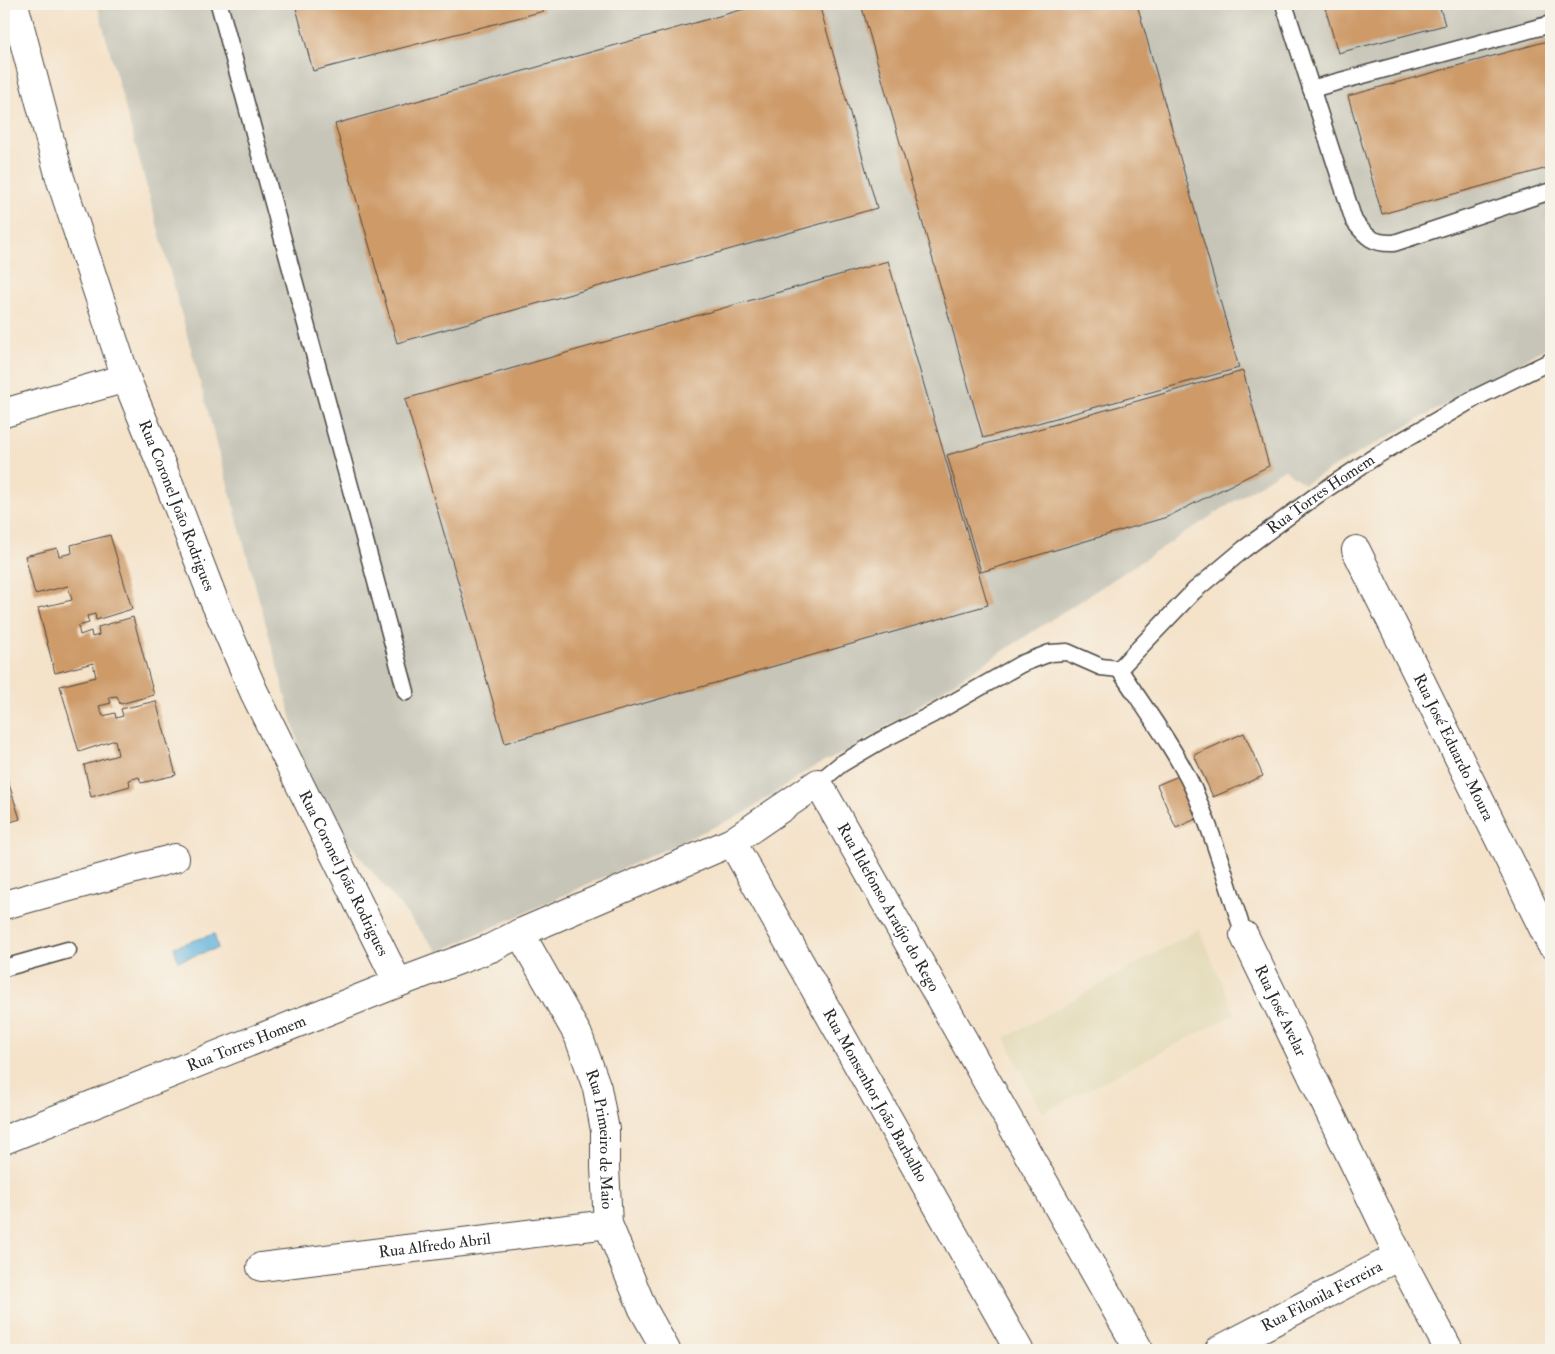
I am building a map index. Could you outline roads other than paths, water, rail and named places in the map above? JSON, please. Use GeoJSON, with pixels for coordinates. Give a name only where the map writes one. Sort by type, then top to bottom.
{"type":"FeatureCollection","features":[{"type":"Feature","properties":{"kind":"street","name":"Rua Coronel João Rodrigues"},"geometry":{"type":"LineString","coordinates":[[14,4],[60,178],[126,378],[213,598],[254,692],[398,983]]}},
{"type":"Feature","properties":{"kind":"street"},"geometry":{"type":"LineString","coordinates":[[4,413],[126,378]]}},
{"type":"Feature","properties":{"kind":"street","name":"Rua José Eduardo Moura"},"geometry":{"type":"LineString","coordinates":[[1356,550],[1551,944]]}},
{"type":"Feature","properties":{"kind":"street"},"geometry":{"type":"LineString","coordinates":[[520,933],[732,842],[818,783]]}},
{"type":"Feature","properties":{"kind":"street","name":"Rua Ildefonso Araújo do Rego"},"geometry":{"type":"LineString","coordinates":[[818,783],[1139,1350]]}},
{"type":"Feature","properties":{"kind":"street","name":"Rua Monsenhor João Barbalho"},"geometry":{"type":"LineString","coordinates":[[732,842],[1019,1350]]}},
{"type":"Feature","properties":{"kind":"street"},"geometry":{"type":"LineString","coordinates":[[4,905],[176,858]]}},
{"type":"Feature","properties":{"kind":"street","name":"Rua Torres Homem"},"geometry":{"type":"LineString","coordinates":[[4,1140],[398,983],[491,948],[520,933]]}},
{"type":"Feature","properties":{"kind":"street","name":"Rua Primeiro de Maio"},"geometry":{"type":"LineString","coordinates":[[520,933],[578,1035],[596,1088],[605,1130],[608,1224],[643,1309],[666,1350]]}},
{"type":"Feature","properties":{"kind":"street","name":"Rua José Avelar"},"geometry":{"type":"LineString","coordinates":[[1244,935],[1399,1256],[1449,1350]]}},
{"type":"Feature","properties":{"kind":"street","name":"Rua Alfredo Abril"},"geometry":{"type":"LineString","coordinates":[[261,1267],[608,1224]]}},
{"type":"Feature","properties":{"kind":"street","name":"Rua Filonila Ferreira"},"geometry":{"type":"LineString","coordinates":[[1219,1350],[1399,1256]]}},
{"type":"Feature","properties":{"kind":"lane"},"geometry":{"type":"LineString","coordinates":[[219,4],[406,692]]}},
{"type":"Feature","properties":{"kind":"lane"},"geometry":{"type":"LineString","coordinates":[[1284,4],[1354,221],[1371,240],[1394,243],[1551,191]]}},
{"type":"Feature","properties":{"kind":"lane"},"geometry":{"type":"LineString","coordinates":[[1311,89],[1551,24]]}},
{"type":"Feature","properties":{"kind":"lane","name":"Rua Torres Homem"},"geometry":{"type":"LineString","coordinates":[[1118,669],[1194,591],[1244,549],[1317,495],[1376,456],[1467,403],[1551,361]]}},
{"type":"Feature","properties":{"kind":"lane"},"geometry":{"type":"LineString","coordinates":[[818,783],[842,764],[880,741],[933,714],[1021,664],[1050,653],[1068,652],[1101,667],[1118,669]]}},
{"type":"Feature","properties":{"kind":"lane","name":"Rua José Avelar"},"geometry":{"type":"LineString","coordinates":[[1118,669],[1192,787],[1208,825],[1244,935]]}},
{"type":"Feature","properties":{"kind":"lane"},"geometry":{"type":"LineString","coordinates":[[4,968],[68,950]]}},
{"type":"Feature","properties":{"kind":"water"},"geometry":{"type":"Polygon","coordinates":[[[214,934],[218,948],[178,961],[174,947],[214,934]]]}}]}
